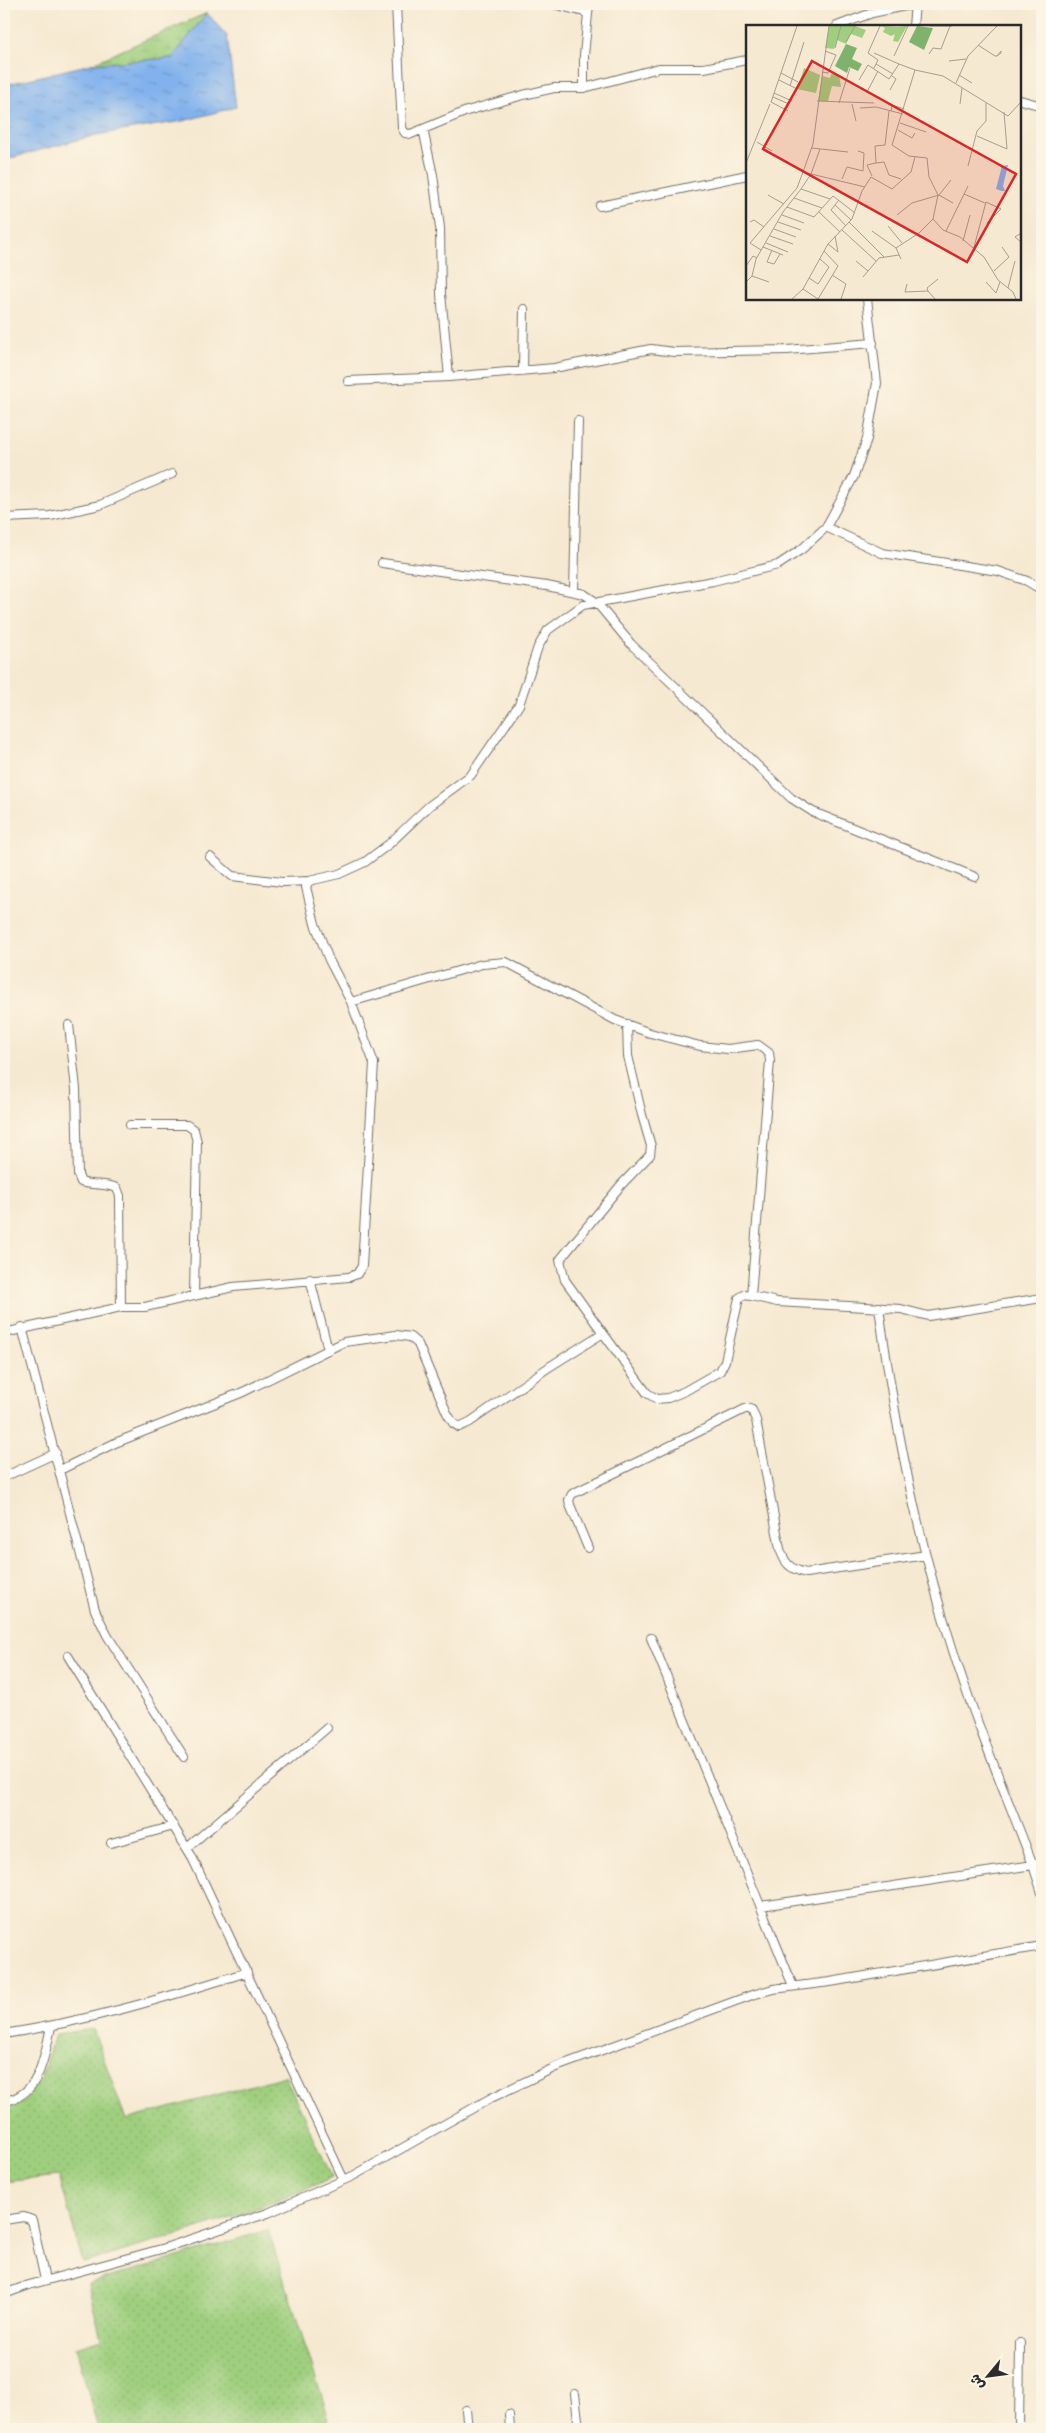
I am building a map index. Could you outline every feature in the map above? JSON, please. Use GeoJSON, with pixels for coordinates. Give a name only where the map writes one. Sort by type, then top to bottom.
{"type":"FeatureCollection","features":[{"type":"Feature","properties":{"kind":"street"},"geometry":{"type":"LineString","coordinates":[[396,4],[402,128],[406,133],[411,134],[467,111],[554,88],[584,88],[660,68],[704,68],[746,60]]}},
{"type":"Feature","properties":{"kind":"street"},"geometry":{"type":"LineString","coordinates":[[553,4],[588,13]]}},
{"type":"Feature","properties":{"kind":"street"},"geometry":{"type":"LineString","coordinates":[[584,88],[584,55],[589,4]]}},
{"type":"Feature","properties":{"kind":"street"},"geometry":{"type":"LineString","coordinates":[[840,25],[872,13],[915,4],[913,25]]}},
{"type":"Feature","properties":{"kind":"street"},"geometry":{"type":"LineString","coordinates":[[1021,100],[1042,106]]}},
{"type":"Feature","properties":{"kind":"street"},"geometry":{"type":"LineString","coordinates":[[423,130],[433,175],[440,228],[441,294],[449,377]]}},
{"type":"Feature","properties":{"kind":"street"},"geometry":{"type":"LineString","coordinates":[[600,206],[746,174]]}},
{"type":"Feature","properties":{"kind":"street"},"geometry":{"type":"LineString","coordinates":[[210,857],[232,876],[282,882],[309,882],[339,874],[365,862],[389,844],[429,806],[471,775],[519,705],[538,647],[548,630],[583,605],[713,581],[778,565],[802,549],[826,527],[854,476],[867,439],[877,383],[867,300]]}},
{"type":"Feature","properties":{"kind":"street"},"geometry":{"type":"LineString","coordinates":[[523,370],[524,309]]}},
{"type":"Feature","properties":{"kind":"street"},"geometry":{"type":"LineString","coordinates":[[348,380],[449,377],[554,368],[651,349],[674,352],[777,350],[873,343]]}},
{"type":"Feature","properties":{"kind":"street"},"geometry":{"type":"LineString","coordinates":[[574,592],[578,422]]}},
{"type":"Feature","properties":{"kind":"street"},"geometry":{"type":"LineString","coordinates":[[4,518],[50,516],[100,504],[172,474]]}},
{"type":"Feature","properties":{"kind":"street"},"geometry":{"type":"LineString","coordinates":[[826,527],[882,553],[998,571],[1027,581],[1042,590]]}},
{"type":"Feature","properties":{"kind":"street"},"geometry":{"type":"LineString","coordinates":[[382,563],[584,594],[596,602],[631,644],[791,798],[813,812],[975,877]]}},
{"type":"Feature","properties":{"kind":"street"},"geometry":{"type":"LineString","coordinates":[[4,1333],[22,1327],[121,1307],[145,1307],[233,1287],[349,1277],[357,1274],[362,1266],[374,1063],[351,1002],[329,960],[315,924],[306,895],[306,888],[309,882]]}},
{"type":"Feature","properties":{"kind":"street"},"geometry":{"type":"LineString","coordinates":[[351,1002],[474,966],[506,962],[615,1020],[650,1033],[700,1046],[728,1049],[758,1045],[769,1053],[751,1296]]}},
{"type":"Feature","properties":{"kind":"street"},"geometry":{"type":"LineString","coordinates":[[627,1024],[628,1056],[642,1115],[652,1146],[650,1155],[621,1185],[560,1260],[565,1280],[647,1393],[657,1399],[668,1398],[685,1391],[720,1371],[725,1362],[739,1298],[744,1294],[777,1302],[849,1308],[879,1307],[901,1309],[928,1316],[1042,1298]]}},
{"type":"Feature","properties":{"kind":"street"},"geometry":{"type":"LineString","coordinates":[[69,1025],[76,1089],[78,1175],[81,1182],[87,1184],[110,1185],[117,1188],[120,1196],[121,1307]]}},
{"type":"Feature","properties":{"kind":"street"},"geometry":{"type":"LineString","coordinates":[[130,1125],[187,1125],[194,1130],[198,1142],[194,1296]]}},
{"type":"Feature","properties":{"kind":"street"},"geometry":{"type":"LineString","coordinates":[[310,1280],[328,1350]]}},
{"type":"Feature","properties":{"kind":"street"},"geometry":{"type":"LineString","coordinates":[[879,1307],[900,1442],[926,1555],[951,1644],[977,1721],[1042,1893]]}},
{"type":"Feature","properties":{"kind":"street"},"geometry":{"type":"LineString","coordinates":[[22,1327],[95,1610],[111,1643],[184,1757]]}},
{"type":"Feature","properties":{"kind":"street"},"geometry":{"type":"LineString","coordinates":[[60,1470],[115,1443],[243,1392],[344,1342],[396,1335],[410,1337],[418,1344],[447,1413],[452,1423],[459,1427],[470,1422],[549,1367],[603,1333]]}},
{"type":"Feature","properties":{"kind":"street"},"geometry":{"type":"LineString","coordinates":[[588,1548],[570,1505],[569,1500],[572,1494],[748,1408],[752,1410],[756,1420],[780,1549],[783,1560],[789,1567],[806,1572],[926,1555]]}},
{"type":"Feature","properties":{"kind":"street"},"geometry":{"type":"LineString","coordinates":[[4,1477],[56,1453]]}},
{"type":"Feature","properties":{"kind":"street"},"geometry":{"type":"LineString","coordinates":[[651,1638],[704,1772],[794,1986]]}},
{"type":"Feature","properties":{"kind":"street"},"geometry":{"type":"LineString","coordinates":[[68,1656],[187,1848],[344,2180]]}},
{"type":"Feature","properties":{"kind":"street"},"geometry":{"type":"LineString","coordinates":[[187,1848],[326,1728]]}},
{"type":"Feature","properties":{"kind":"street"},"geometry":{"type":"LineString","coordinates":[[111,1843],[174,1826]]}},
{"type":"Feature","properties":{"kind":"street"},"geometry":{"type":"LineString","coordinates":[[761,1906],[1033,1865],[1042,1862]]}},
{"type":"Feature","properties":{"kind":"street"},"geometry":{"type":"LineString","coordinates":[[4,2294],[45,2280],[165,2248],[268,2213],[344,2180],[394,2155],[491,2098],[556,2067],[752,1995],[794,1986],[830,1982],[1042,1946]]}},
{"type":"Feature","properties":{"kind":"street"},"geometry":{"type":"LineString","coordinates":[[4,2034],[51,2027],[145,2004],[247,1972]]}},
{"type":"Feature","properties":{"kind":"street"},"geometry":{"type":"LineString","coordinates":[[4,2101],[18,2098],[25,2094],[34,2081],[42,2065],[51,2027]]}},
{"type":"Feature","properties":{"kind":"street"},"geometry":{"type":"LineString","coordinates":[[4,2220],[24,2217],[32,2220],[45,2280]]}},
{"type":"Feature","properties":{"kind":"street"},"geometry":{"type":"LineString","coordinates":[[1019,2429],[1020,2343]]}},
{"type":"Feature","properties":{"kind":"street"},"geometry":{"type":"LineString","coordinates":[[575,2394],[579,2429]]}},
{"type":"Feature","properties":{"kind":"street"},"geometry":{"type":"LineString","coordinates":[[466,2410],[468,2429]]}},
{"type":"Feature","properties":{"kind":"street"},"geometry":{"type":"LineString","coordinates":[[508,2415],[510,2429]]}},
{"type":"Feature","properties":{"kind":"green space"},"geometry":{"type":"Polygon","coordinates":[[[207,13],[172,58],[91,64],[207,13]]]}},
{"type":"Feature","properties":{"kind":"green space"},"geometry":{"type":"Polygon","coordinates":[[[93,2029],[126,2120],[285,2076],[332,2177],[302,2191],[241,2214],[83,2263],[59,2176],[4,2182],[4,2107],[22,2104],[40,2080],[55,2034],[93,2029]]]}},
{"type":"Feature","properties":{"kind":"green space"},"geometry":{"type":"Polygon","coordinates":[[[268,2230],[329,2419],[280,2429],[98,2429],[76,2347],[101,2339],[88,2284],[268,2230]]]}},
{"type":"Feature","properties":{"kind":"water"},"geometry":{"type":"Polygon","coordinates":[[[207,13],[227,36],[236,107],[183,121],[96,135],[4,160],[4,85],[91,64],[172,58],[207,13]]]}}]}
